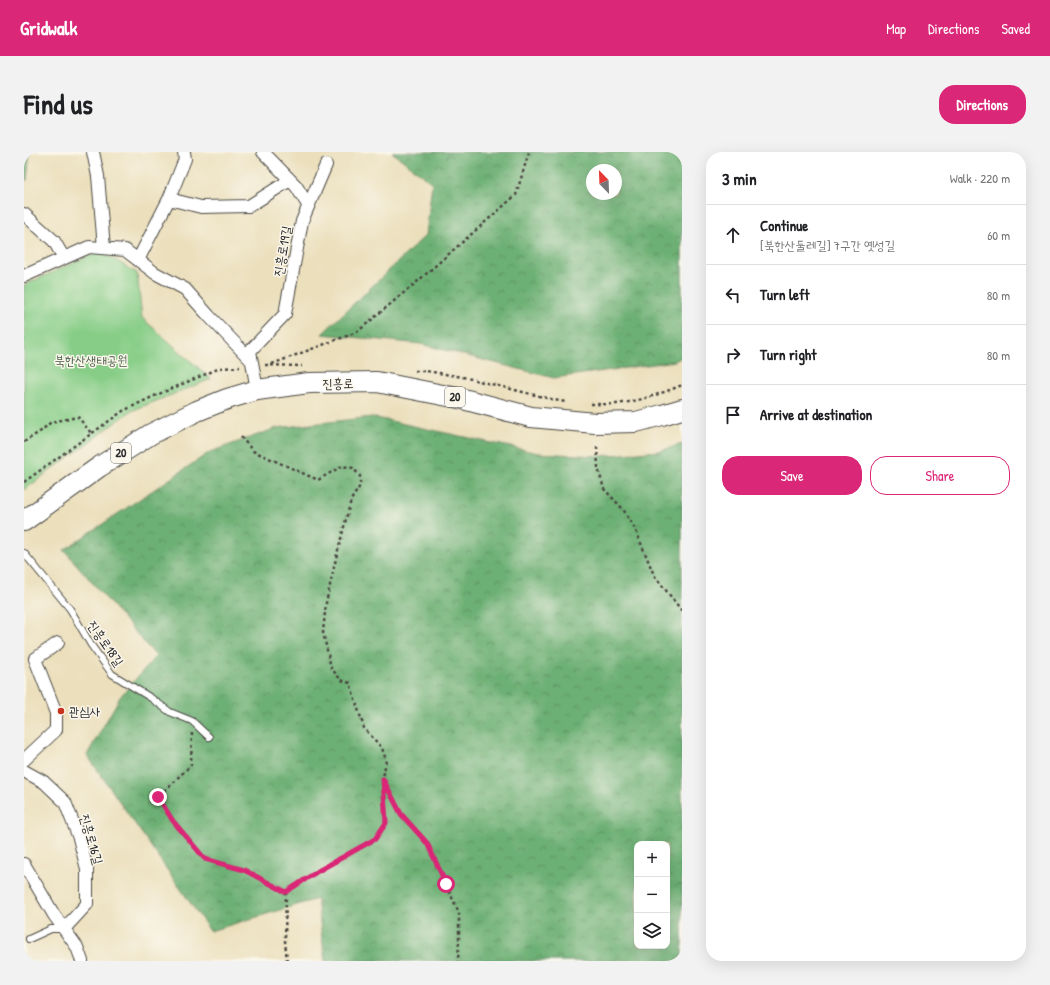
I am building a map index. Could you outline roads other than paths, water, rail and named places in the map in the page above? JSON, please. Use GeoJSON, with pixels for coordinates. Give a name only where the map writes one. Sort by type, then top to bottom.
{"type":"FeatureCollection","features":[{"type":"Feature","properties":{"kind":"main road","name":"진흥로"},"geometry":{"type":"LineString","coordinates":[[24,521],[99,467],[151,434],[226,398],[257,390],[309,383],[377,382],[463,399],[531,417],[595,423],[636,422],[662,416],[682,409]]}},
{"type":"Feature","properties":{"kind":"street"},"geometry":{"type":"LineString","coordinates":[[93,152],[98,176],[104,248]]}},
{"type":"Feature","properties":{"kind":"street"},"geometry":{"type":"LineString","coordinates":[[138,260],[169,199],[185,159],[184,152]]}},
{"type":"Feature","properties":{"kind":"street"},"geometry":{"type":"LineString","coordinates":[[263,152],[296,186],[308,205]]}},
{"type":"Feature","properties":{"kind":"street","name":"진흥로19길"},"geometry":{"type":"LineString","coordinates":[[250,359],[250,351],[285,314],[302,221],[326,165]]}},
{"type":"Feature","properties":{"kind":"street"},"geometry":{"type":"LineString","coordinates":[[169,199],[201,207],[249,206],[290,180]]}},
{"type":"Feature","properties":{"kind":"street"},"geometry":{"type":"LineString","coordinates":[[24,214],[54,241],[64,258]]}},
{"type":"Feature","properties":{"kind":"street"},"geometry":{"type":"LineString","coordinates":[[24,276],[89,247],[125,250],[155,273],[185,289],[250,359],[257,390]]}},
{"type":"Feature","properties":{"kind":"street"},"geometry":{"type":"LineString","coordinates":[[24,760],[56,730],[56,713],[30,658],[58,643]]}},
{"type":"Feature","properties":{"kind":"street","name":"진흥로16길"},"geometry":{"type":"LineString","coordinates":[[24,771],[44,782],[65,802],[79,838],[88,869],[87,904],[64,929]]}},
{"type":"Feature","properties":{"kind":"street"},"geometry":{"type":"LineString","coordinates":[[24,864],[54,915],[77,947],[82,961]]}},
{"type":"Feature","properties":{"kind":"lane","name":"진흥로18길"},"geometry":{"type":"LineString","coordinates":[[24,553],[70,609],[91,645],[112,674],[151,698],[170,712],[192,721],[209,737]]}},
{"type":"Feature","properties":{"kind":"lane"},"geometry":{"type":"LineString","coordinates":[[29,939],[52,929],[64,929]]}},
{"type":"Feature","properties":{"kind":"place","name":"관심사"},"geometry":{"type":"Point","coordinates":[61,711]}},
{"type":"Feature","properties":{"kind":"park label","name":"북한산생태공원"},"geometry":{"type":"Point","coordinates":[91,360]}}]}
